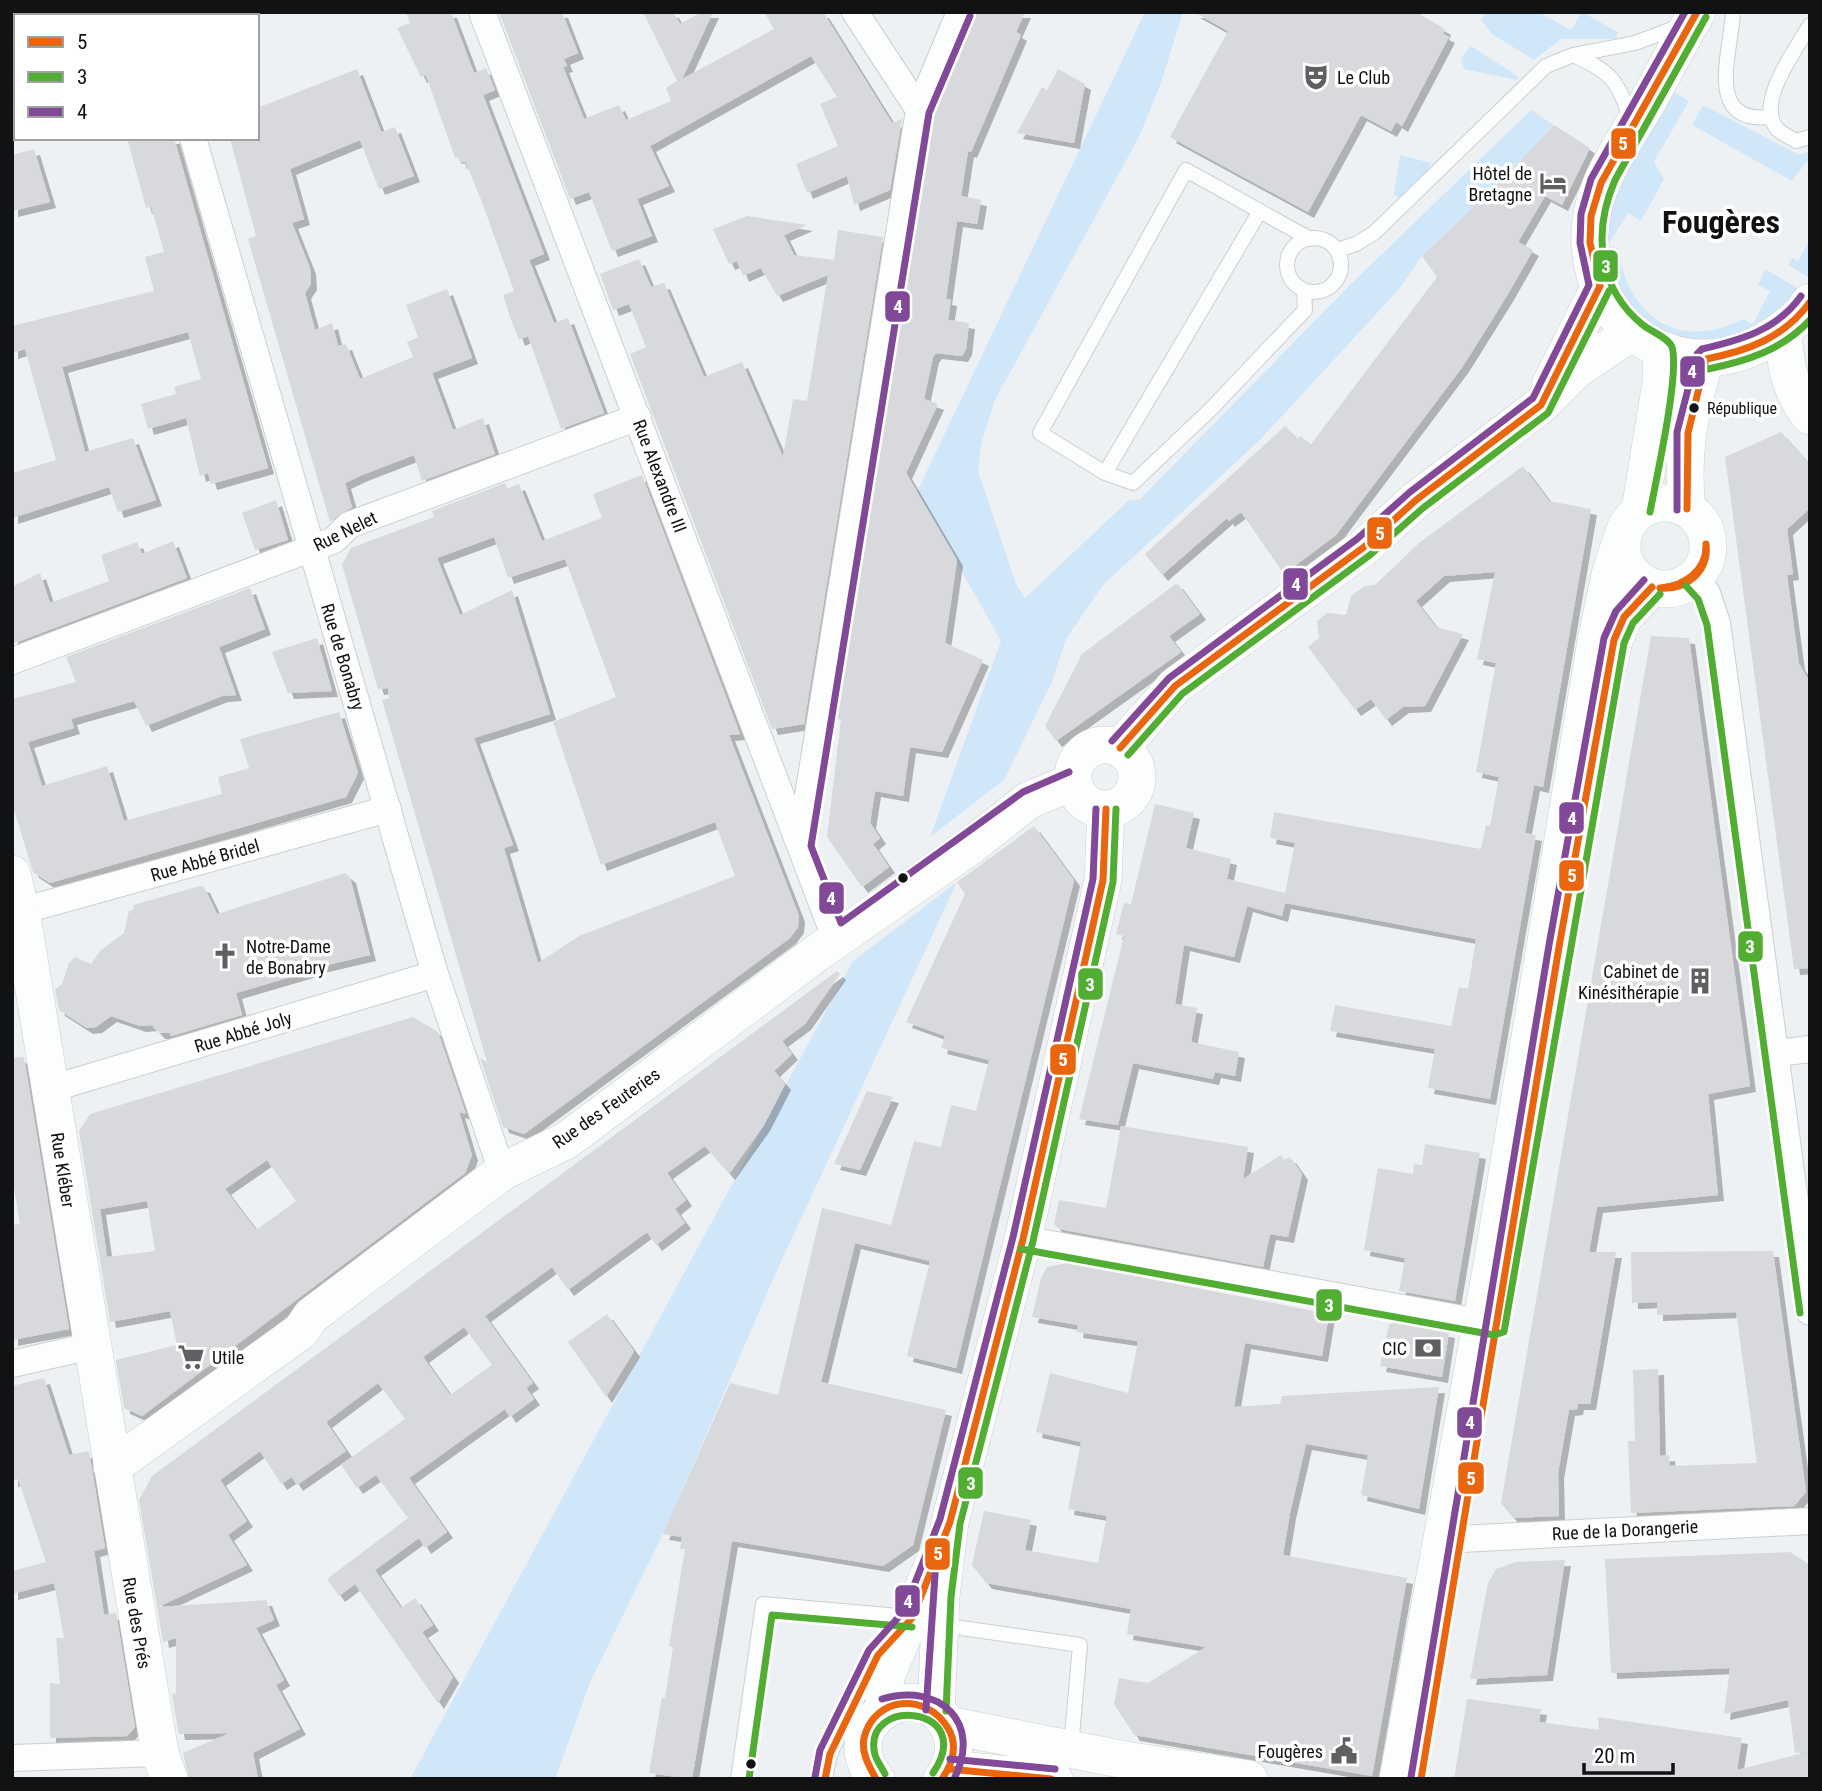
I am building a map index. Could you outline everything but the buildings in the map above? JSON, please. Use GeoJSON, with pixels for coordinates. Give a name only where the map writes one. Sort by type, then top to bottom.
{"type":"FeatureCollection","features":[{"type":"Feature","properties":{"kind":"main road"},"geometry":{"type":"LineString","coordinates":[[1488,1324],[1596,641],[1610,575],[1631,524],[1663,502],[1687,509],[1699,520],[1707,535],[1708,551],[1703,566],[1692,579],[1680,587],[1666,589],[1652,587],[1639,580],[1629,570],[1622,554],[1631,524],[1661,383],[1647,342],[1610,307],[1600,286],[1590,243],[1591,216],[1601,183],[1694,17]]}},
{"type":"Feature","properties":{"kind":"main road"},"geometry":{"type":"LineString","coordinates":[[1541,405],[1600,286]]}},
{"type":"Feature","properties":{"kind":"main road"},"geometry":{"type":"LineString","coordinates":[[1687,509],[1684,483],[1688,426],[1694,392],[1718,357],[1761,344],[1805,311],[1810,302]]}},
{"type":"Feature","properties":{"kind":"main road"},"geometry":{"type":"LineString","coordinates":[[1782,330],[1788,378],[1804,408]]}},
{"type":"Feature","properties":{"kind":"main road"},"geometry":{"type":"LineString","coordinates":[[1120,748],[1175,686],[1364,547],[1416,500],[1541,405],[1576,370],[1647,342],[1718,357],[1804,408]]}},
{"type":"Feature","properties":{"kind":"main road"},"geometry":{"type":"LineString","coordinates":[[1398,1779],[1450,1540],[1614,640],[1624,617],[1652,587]]}},
{"type":"Feature","properties":{"kind":"main road"},"geometry":{"type":"LineString","coordinates":[[1110,744],[1120,748],[1135,766],[1136,785],[1126,801],[1105,809],[1085,802],[1073,782],[1074,765],[1085,751],[1095,746],[1110,744]]}},
{"type":"Feature","properties":{"kind":"main road","name":"Rue des Feuteries"},"geometry":{"type":"LineString","coordinates":[[112,1467],[301,1331],[311,1316],[502,1172],[567,1140],[873,912],[973,844],[1030,800],[1073,782]]}},
{"type":"Feature","properties":{"kind":"main road"},"geometry":{"type":"LineString","coordinates":[[874,1778],[863,1748],[866,1721],[887,1697],[886,1676],[930,1605],[1023,1239],[1103,880],[1105,809]]}},
{"type":"Feature","properties":{"kind":"main road","name":"Rue Kléber"},"geometry":{"type":"LineString","coordinates":[[12,874],[21,911],[112,1467]]}},
{"type":"Feature","properties":{"kind":"main road","name":"Rue des Prés"},"geometry":{"type":"LineString","coordinates":[[112,1467],[164,1766]]}},
{"type":"Feature","properties":{"kind":"main road"},"geometry":{"type":"LineString","coordinates":[[1421,1779],[1450,1540]]}},
{"type":"Feature","properties":{"kind":"main road"},"geometry":{"type":"LineString","coordinates":[[930,1605],[942,1718],[954,1755],[946,1774],[1063,1764],[1249,1779]]}},
{"type":"Feature","properties":{"kind":"main road"},"geometry":{"type":"LineString","coordinates":[[866,1721],[910,1702],[924,1704],[942,1718],[1063,1764]]}},
{"type":"Feature","properties":{"kind":"street","name":"Rue Alexandre III"},"geometry":{"type":"LineString","coordinates":[[482,12],[836,940]]}},
{"type":"Feature","properties":{"kind":"street"},"geometry":{"type":"LineString","coordinates":[[855,12],[919,110]]}},
{"type":"Feature","properties":{"kind":"street"},"geometry":{"type":"LineString","coordinates":[[800,847],[919,110],[960,12]]}},
{"type":"Feature","properties":{"kind":"street","name":"Rue de Bonabry"},"geometry":{"type":"LineString","coordinates":[[194,140],[435,974],[502,1172]]}},
{"type":"Feature","properties":{"kind":"street","name":"Rue Nelet"},"geometry":{"type":"LineString","coordinates":[[12,662],[334,540],[349,525],[638,416]]}},
{"type":"Feature","properties":{"kind":"street"},"geometry":{"type":"LineString","coordinates":[[1692,579],[1707,593],[1717,623],[1810,1312]]}},
{"type":"Feature","properties":{"kind":"street","name":"Rue Abbé Bridel"},"geometry":{"type":"LineString","coordinates":[[21,911],[388,808]]}},
{"type":"Feature","properties":{"kind":"street","name":"Rue Abbé Joly"},"geometry":{"type":"LineString","coordinates":[[50,1089],[435,974]]}},
{"type":"Feature","properties":{"kind":"street"},"geometry":{"type":"LineString","coordinates":[[1777,1053],[1810,1049]]}},
{"type":"Feature","properties":{"kind":"street"},"geometry":{"type":"LineString","coordinates":[[1023,1239],[1488,1324]]}},
{"type":"Feature","properties":{"kind":"street"},"geometry":{"type":"LineString","coordinates":[[12,1364],[91,1346]]}},
{"type":"Feature","properties":{"kind":"street","name":"Rue de la Dorangerie"},"geometry":{"type":"LineString","coordinates":[[1450,1540],[1810,1521]]}},
{"type":"Feature","properties":{"kind":"street"},"geometry":{"type":"LineString","coordinates":[[12,1758],[164,1766]]}},
{"type":"Feature","properties":{"kind":"lane"},"geometry":{"type":"LineString","coordinates":[[1733,12],[1725,83],[1728,101],[1740,114],[1754,119],[1770,117]]}},
{"type":"Feature","properties":{"kind":"lane"},"geometry":{"type":"LineString","coordinates":[[1336,250],[1356,244],[1374,233],[1546,66],[1573,55],[1634,43],[1694,17]]}},
{"type":"Feature","properties":{"kind":"lane"},"geometry":{"type":"LineString","coordinates":[[1810,25],[1771,94],[1770,117],[1778,131],[1796,141],[1810,137]]}},
{"type":"Feature","properties":{"kind":"lane"},"geometry":{"type":"LineString","coordinates":[[1573,55],[1608,72],[1616,82],[1633,127]]}},
{"type":"Feature","properties":{"kind":"lane"},"geometry":{"type":"LineString","coordinates":[[1304,290],[1305,310],[1211,409],[1133,483],[1105,473],[1040,433],[1186,170],[1310,239],[1323,240],[1336,250],[1341,266],[1335,282],[1321,291],[1304,290],[1291,279],[1287,264],[1293,248],[1310,239]]}},
{"type":"Feature","properties":{"kind":"lane"},"geometry":{"type":"LineString","coordinates":[[1105,473],[1260,211]]}},
{"type":"Feature","properties":{"kind":"lane"},"geometry":{"type":"LineString","coordinates":[[738,1779],[763,1604],[930,1605],[1080,1645],[1063,1764]]}},
{"type":"Feature","properties":{"kind":"lane"},"geometry":{"type":"LineString","coordinates":[[825,1779],[830,1754],[866,1721]]}},
{"type":"Feature","properties":{"kind":"shaded area"},"geometry":{"type":"Polygon","coordinates":[[[1145,12],[1183,12],[1161,83],[1139,137],[995,400],[981,444],[978,471],[1016,584],[1025,598],[1129,500],[1139,500],[1352,283],[1531,110],[1554,125],[1507,175],[1422,256],[1400,288],[1260,440],[1103,585],[1066,639],[1052,682],[1004,780],[930,837],[1001,641],[917,492],[1145,12]]]}},
{"type":"Feature","properties":{"kind":"shaded area"},"geometry":{"type":"Polygon","coordinates":[[[1486,12],[1538,12],[1571,30],[1582,12],[1618,32],[1616,39],[1561,39],[1534,60],[1492,34],[1481,20],[1486,12]]]}},
{"type":"Feature","properties":{"kind":"shaded area"},"geometry":{"type":"Polygon","coordinates":[[[1471,46],[1519,77],[1516,80],[1464,69],[1461,58],[1471,46]]]}},
{"type":"Feature","properties":{"kind":"shaded area"},"geometry":{"type":"Polygon","coordinates":[[[1669,89],[1689,101],[1654,162],[1664,179],[1641,221],[1628,213],[1608,245],[1618,249],[1624,273],[1645,310],[1660,322],[1678,329],[1698,332],[1720,328],[1743,319],[1753,324],[1770,291],[1758,285],[1765,269],[1799,289],[1789,305],[1725,342],[1688,342],[1653,330],[1624,306],[1602,233],[1611,193],[1669,89]]]}},
{"type":"Feature","properties":{"kind":"shaded area"},"geometry":{"type":"Polygon","coordinates":[[[1703,105],[1799,155],[1810,151],[1810,157],[1792,181],[1692,125],[1703,105]]]}},
{"type":"Feature","properties":{"kind":"shaded area"},"geometry":{"type":"Polygon","coordinates":[[[1400,155],[1431,163],[1427,172],[1400,198],[1394,195],[1400,155]]]}},
{"type":"Feature","properties":{"kind":"shaded area"},"geometry":{"type":"Polygon","coordinates":[[[1810,240],[1808,277],[1788,265],[1792,258],[1798,261],[1810,240]]]}},
{"type":"Feature","properties":{"kind":"shaded area"},"geometry":{"type":"Polygon","coordinates":[[[957,882],[774,1277],[666,1528],[591,1680],[555,1779],[410,1779],[853,961],[957,882]]]}},
{"type":"Feature","properties":{"kind":"transit line","name":"4"},"geometry":{"type":"LineString","coordinates":[[1112,741],[1169,678],[1357,539],[1410,492],[1533,398],[1589,285],[1580,243],[1581,214],[1591,179],[1685,12]]}},
{"type":"Feature","properties":{"kind":"transit line","name":"5"},"geometry":{"type":"LineString","coordinates":[[1600,286],[1590,243],[1591,216],[1601,183],[1697,12]]}},
{"type":"Feature","properties":{"kind":"transit line","name":"4"},"geometry":{"type":"LineString","coordinates":[[970,16],[929,113],[811,846],[841,923],[1023,792],[1069,772]]}},
{"type":"Feature","properties":{"kind":"transit line","name":"3"},"geometry":{"type":"LineString","coordinates":[[1650,512],[1670,402],[1674,360],[1672,347],[1643,325],[1616,294],[1604,258],[1604,219],[1615,180],[1706,17]]}},
{"type":"Feature","properties":{"kind":"transit line","name":"5"},"geometry":{"type":"LineString","coordinates":[[1120,748],[1175,686],[1364,547],[1416,500],[1541,405],[1600,286]]}},
{"type":"Feature","properties":{"kind":"transit line","name":"3"},"geometry":{"type":"LineString","coordinates":[[1128,755],[1182,694],[1370,555],[1423,508],[1548,413],[1609,291]]}},
{"type":"Feature","properties":{"kind":"transit line","name":"4"},"geometry":{"type":"LineString","coordinates":[[1677,510],[1677,432],[1697,354],[1702,349],[1757,332],[1781,317],[1801,296]]}},
{"type":"Feature","properties":{"kind":"transit line","name":"5"},"geometry":{"type":"LineString","coordinates":[[1706,359],[1736,352],[1764,341],[1789,325],[1810,302]]}},
{"type":"Feature","properties":{"kind":"transit line","name":"3"},"geometry":{"type":"LineString","coordinates":[[1708,369],[1776,347],[1810,320]]}},
{"type":"Feature","properties":{"kind":"transit line","name":"5"},"geometry":{"type":"LineString","coordinates":[[1687,509],[1688,433],[1706,359]]}},
{"type":"Feature","properties":{"kind":"transit line","name":"5"},"geometry":{"type":"LineString","coordinates":[[1660,588],[1679,586],[1694,577],[1704,563],[1706,544]]}},
{"type":"Feature","properties":{"kind":"transit line","name":"5"},"geometry":{"type":"LineString","coordinates":[[1660,588],[1677,584],[1692,575],[1703,562],[1706,544]]}},
{"type":"Feature","properties":{"kind":"transit line","name":"4"},"geometry":{"type":"LineString","coordinates":[[1411,1777],[1549,945],[1604,638],[1616,611],[1644,580]]}},
{"type":"Feature","properties":{"kind":"transit line","name":"3"},"geometry":{"type":"LineString","coordinates":[[1686,586],[1698,599],[1707,625],[1800,1313]]}},
{"type":"Feature","properties":{"kind":"transit line","name":"5"},"geometry":{"type":"LineString","coordinates":[[1421,1779],[1559,947],[1614,640],[1624,617],[1652,587]]}},
{"type":"Feature","properties":{"kind":"transit line","name":"3"},"geometry":{"type":"LineString","coordinates":[[1021,1249],[1494,1335],[1504,1332],[1624,643],[1633,623],[1660,594]]}},
{"type":"Feature","properties":{"kind":"transit line","name":"4"},"geometry":{"type":"LineString","coordinates":[[815,1777],[820,1750],[869,1650],[904,1611],[940,1519],[1013,1237],[1093,879],[1096,809]]}},
{"type":"Feature","properties":{"kind":"transit line","name":"5"},"geometry":{"type":"LineString","coordinates":[[825,1779],[830,1754],[878,1655],[913,1617],[950,1522],[1023,1239],[1103,880],[1106,809]]}},
{"type":"Feature","properties":{"kind":"transit line","name":"3"},"geometry":{"type":"LineString","coordinates":[[946,1711],[951,1597],[960,1524],[1033,1241],[1113,882],[1116,809]]}},
{"type":"Feature","properties":{"kind":"transit line","name":"4"},"geometry":{"type":"LineString","coordinates":[[926,1710],[936,1560]]}},
{"type":"Feature","properties":{"kind":"transit line","name":"3"},"geometry":{"type":"LineString","coordinates":[[749,1779],[772,1615],[912,1627]]}},
{"type":"Feature","properties":{"kind":"transit line","name":"4"},"geometry":{"type":"LineString","coordinates":[[882,1699],[903,1695],[921,1696],[950,1711],[959,1724],[963,1740],[962,1758],[954,1779]]}},
{"type":"Feature","properties":{"kind":"transit line","name":"5"},"geometry":{"type":"LineString","coordinates":[[876,1779],[865,1754],[864,1738],[878,1714],[901,1704],[927,1708],[948,1728],[953,1741],[953,1754],[942,1779]]}},
{"type":"Feature","properties":{"kind":"transit line","name":"3"},"geometry":{"type":"LineString","coordinates":[[885,1774],[875,1755],[875,1736],[884,1723],[899,1716],[916,1716],[931,1722],[941,1733],[943,1750],[933,1773]]}},
{"type":"Feature","properties":{"kind":"transit line","name":"4"},"geometry":{"type":"LineString","coordinates":[[950,1759],[1055,1769]]}},
{"type":"Feature","properties":{"kind":"transit line","name":"5"},"geometry":{"type":"LineString","coordinates":[[949,1769],[1051,1779]]}},
{"type":"Feature","properties":{"kind":"place","name":"Le Club"},"geometry":{"type":"Point","coordinates":[1316,77]}},
{"type":"Feature","properties":{"kind":"place","name":"Hôtel de Bretagne"},"geometry":{"type":"Point","coordinates":[1553,183]}},
{"type":"Feature","properties":{"kind":"place","name":"République"},"geometry":{"type":"Point","coordinates":[1694,408]}},
{"type":"Feature","properties":{"kind":"place","name":"Notre-Dame de Bonabry"},"geometry":{"type":"Point","coordinates":[225,956]}},
{"type":"Feature","properties":{"kind":"place","name":"Cabinet de Kinésithérapie"},"geometry":{"type":"Point","coordinates":[1700,981]}},
{"type":"Feature","properties":{"kind":"place","name":"CIC"},"geometry":{"type":"Point","coordinates":[1428,1348]}},
{"type":"Feature","properties":{"kind":"place","name":"Utile"},"geometry":{"type":"Point","coordinates":[191,1357]}},
{"type":"Feature","properties":{"kind":"place","name":"Fougères"},"geometry":{"type":"Point","coordinates":[1344,1751]}},
{"type":"Feature","properties":{"kind":"district","name":"Fougères"},"geometry":{"type":"Point","coordinates":[1721,222]}}]}
